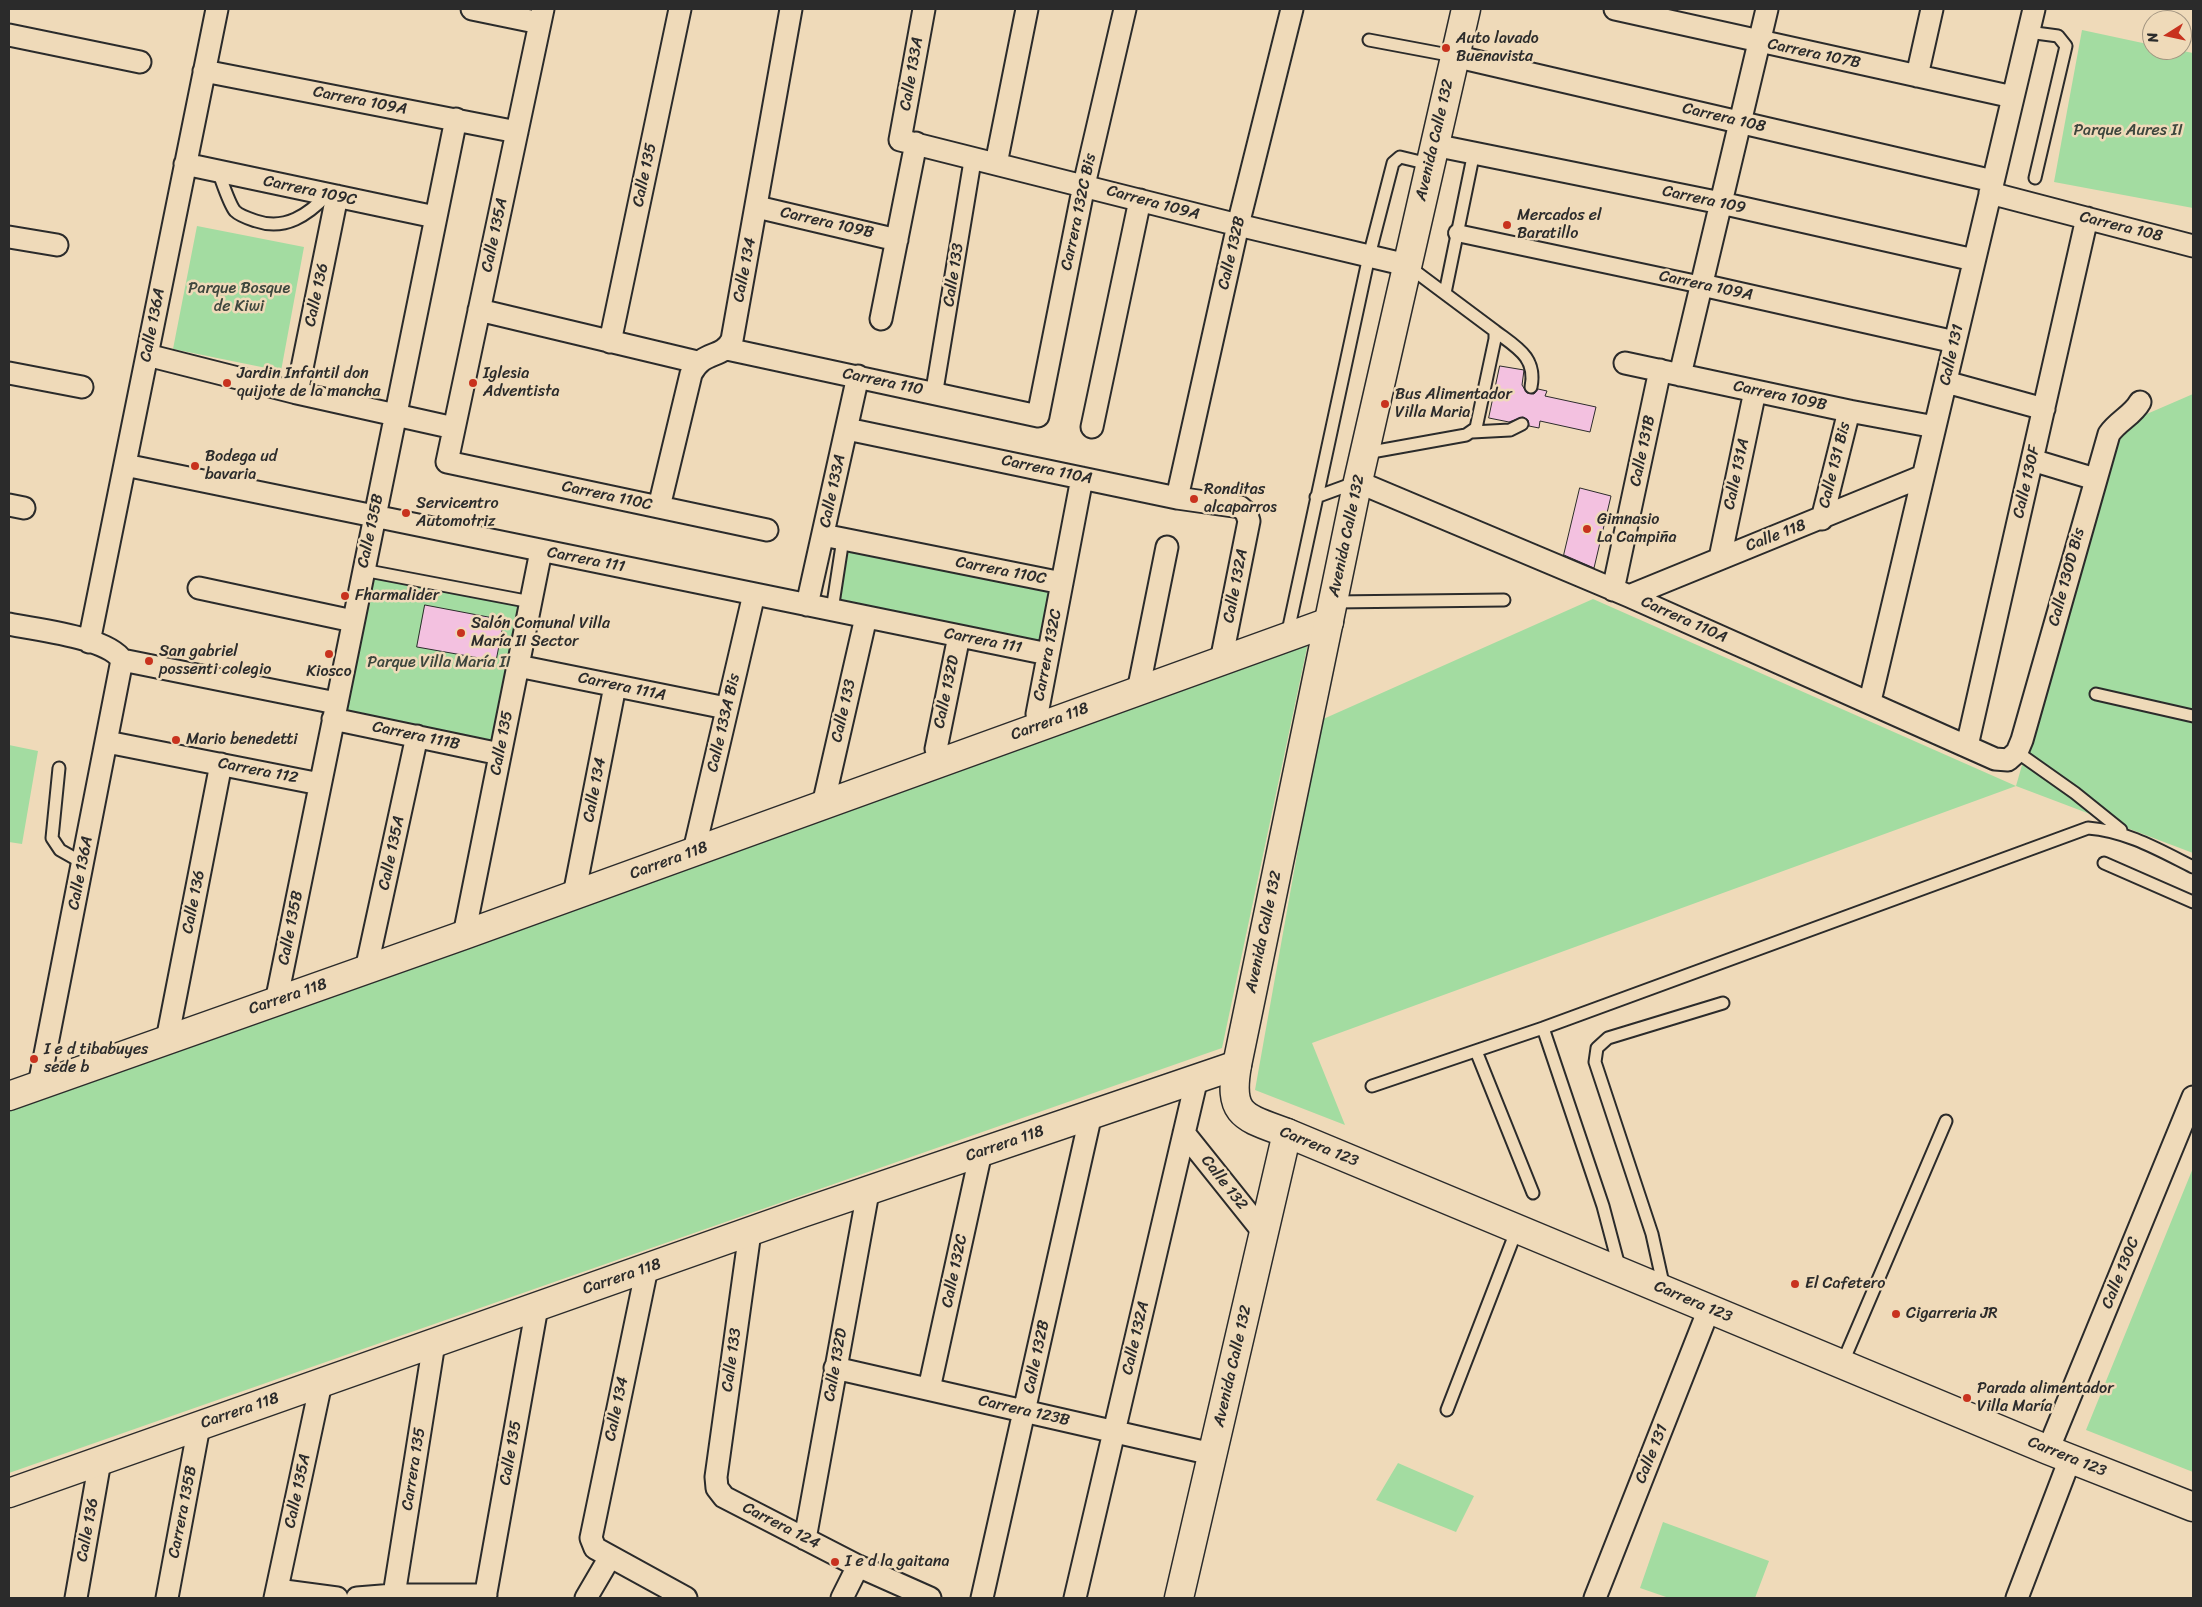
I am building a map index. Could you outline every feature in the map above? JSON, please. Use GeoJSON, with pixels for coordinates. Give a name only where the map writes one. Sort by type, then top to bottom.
{"type":"FeatureCollection","features":[{"type":"Feature","properties":{"kind":"street","name":"Calle 136A"},"geometry":{"type":"LineString","coordinates":[[89,642],[216,9]]}},
{"type":"Feature","properties":{"kind":"street"},"geometry":{"type":"LineString","coordinates":[[472,9],[541,16]]}},
{"type":"Feature","properties":{"kind":"street","name":"Calle 135"},"geometry":{"type":"LineString","coordinates":[[610,342],[680,9]]}},
{"type":"Feature","properties":{"kind":"street","name":"Calle 134"},"geometry":{"type":"LineString","coordinates":[[727,349],[732,340],[791,9]]}},
{"type":"Feature","properties":{"kind":"street","name":"Calle 133A"},"geometry":{"type":"LineString","coordinates":[[881,319],[897,240],[924,9]]}},
{"type":"Feature","properties":{"kind":"street"},"geometry":{"type":"LineString","coordinates":[[996,164],[1027,9]]}},
{"type":"Feature","properties":{"kind":"street","name":"Carrera 132C Bis"},"geometry":{"type":"LineString","coordinates":[[1038,416],[1084,185],[1125,9]]}},
{"type":"Feature","properties":{"kind":"street","name":"Calle 132B"},"geometry":{"type":"LineString","coordinates":[[1177,498],[1238,225],[1292,9]]}},
{"type":"Feature","properties":{"kind":"street","name":"Avenida Calle 132"},"geometry":{"type":"LineString","coordinates":[[1237,1065],[1364,453],[1431,154],[1466,9]]}},
{"type":"Feature","properties":{"kind":"street","name":"Carrera 107B"},"geometry":{"type":"LineString","coordinates":[[1615,9],[2013,97]]}},
{"type":"Feature","properties":{"kind":"street","name":"Calle 131B"},"geometry":{"type":"LineString","coordinates":[[1621,593],[1670,373],[1702,285],[1767,9]]}},
{"type":"Feature","properties":{"kind":"street"},"geometry":{"type":"LineString","coordinates":[[1917,76],[1932,9]]}},
{"type":"Feature","properties":{"kind":"street","name":"Calle 131"},"geometry":{"type":"LineString","coordinates":[[1870,701],[2034,9]]}},
{"type":"Feature","properties":{"kind":"street","name":"Calle 135A"},"geometry":{"type":"LineString","coordinates":[[447,462],[541,16]]}},
{"type":"Feature","properties":{"kind":"street"},"geometry":{"type":"LineString","coordinates":[[9,35],[140,62]]}},
{"type":"Feature","properties":{"kind":"street","name":"Carrera 108"},"geometry":{"type":"LineString","coordinates":[[1454,56],[1741,122],[1992,187],[2087,218],[2193,246]]}},
{"type":"Feature","properties":{"kind":"street","name":"Carrera 109A"},"geometry":{"type":"LineString","coordinates":[[204,71],[517,132]]}},
{"type":"Feature","properties":{"kind":"street","name":"Calle 135B"},"geometry":{"type":"LineString","coordinates":[[276,1002],[352,621],[456,119]]}},
{"type":"Feature","properties":{"kind":"street","name":"Carrera 109A"},"geometry":{"type":"LineString","coordinates":[[908,141],[1238,225],[1407,265]]}},
{"type":"Feature","properties":{"kind":"street","name":"Carrera 109"},"geometry":{"type":"LineString","coordinates":[[1431,154],[1474,152],[1721,203],[1974,260]]}},
{"type":"Feature","properties":{"kind":"street","name":"Calle 133"},"geometry":{"type":"LineString","coordinates":[[934,393],[973,158]]}},
{"type":"Feature","properties":{"kind":"street","name":"Carrera 109C"},"geometry":{"type":"LineString","coordinates":[[185,164],[436,217]]}},
{"type":"Feature","properties":{"kind":"street","name":"Calle 136"},"geometry":{"type":"LineString","coordinates":[[297,393],[332,195]]}},
{"type":"Feature","properties":{"kind":"street"},"geometry":{"type":"LineString","coordinates":[[1092,427],[1140,200]]}},
{"type":"Feature","properties":{"kind":"street","name":"Carrera 109B"},"geometry":{"type":"LineString","coordinates":[[757,207],[897,240]]}},
{"type":"Feature","properties":{"kind":"street","name":"Calle 130F"},"geometry":{"type":"LineString","coordinates":[[1967,746],[2087,218]]}},
{"type":"Feature","properties":{"kind":"street","name":"Carrera 109A"},"geometry":{"type":"LineString","coordinates":[[1457,233],[1702,285],[1955,342]]}},
{"type":"Feature","properties":{"kind":"street"},"geometry":{"type":"LineString","coordinates":[[9,237],[57,245]]}},
{"type":"Feature","properties":{"kind":"street"},"geometry":{"type":"LineString","coordinates":[[479,310],[697,362],[727,349]]}},
{"type":"Feature","properties":{"kind":"street","name":"Carrera 110"},"geometry":{"type":"LineString","coordinates":[[727,349],[1038,416]]}},
{"type":"Feature","properties":{"kind":"street"},"geometry":{"type":"LineString","coordinates":[[147,355],[297,393],[454,428]]}},
{"type":"Feature","properties":{"kind":"street"},"geometry":{"type":"LineString","coordinates":[[659,507],[691,374],[697,362]]}},
{"type":"Feature","properties":{"kind":"street","name":"Carrera 109B"},"geometry":{"type":"LineString","coordinates":[[1625,363],[1848,411],[1935,427]]}},
{"type":"Feature","properties":{"kind":"street"},"geometry":{"type":"LineString","coordinates":[[9,373],[82,387]]}},
{"type":"Feature","properties":{"kind":"street","name":"Calle 133A"},"geometry":{"type":"LineString","coordinates":[[807,605],[833,537],[847,429],[858,376]]}},
{"type":"Feature","properties":{"kind":"street"},"geometry":{"type":"LineString","coordinates":[[1946,382],[2044,409]]}},
{"type":"Feature","properties":{"kind":"street","name":"Calle 131A"},"geometry":{"type":"LineString","coordinates":[[1720,558],[1755,391]]}},
{"type":"Feature","properties":{"kind":"street","name":"Calle 130D Bis"},"geometry":{"type":"LineString","coordinates":[[2012,756],[2022,740],[2094,479],[2109,434],[2116,424],[2136,409],[2140,402]]}},
{"type":"Feature","properties":{"kind":"street","name":"Calle 131 Bis"},"geometry":{"type":"LineString","coordinates":[[1822,519],[1848,411]]}},
{"type":"Feature","properties":{"kind":"street","name":"Carrera 110A"},"geometry":{"type":"LineString","coordinates":[[847,429],[1177,498],[1240,507],[1246,512]]}},
{"type":"Feature","properties":{"kind":"street"},"geometry":{"type":"LineString","coordinates":[[2032,460],[2094,479]]}},
{"type":"Feature","properties":{"kind":"street","name":"Carrera 110C"},"geometry":{"type":"LineString","coordinates":[[447,462],[767,530]]}},
{"type":"Feature","properties":{"kind":"street","name":"Carrera 111"},"geometry":{"type":"LineString","coordinates":[[125,465],[1048,654]]}},
{"type":"Feature","properties":{"kind":"street","name":"Calle 118"},"geometry":{"type":"LineString","coordinates":[[1621,593],[1822,519],[1923,476]]}},
{"type":"Feature","properties":{"kind":"street","name":"Carrera 132C"},"geometry":{"type":"LineString","coordinates":[[1037,714],[1082,478]]}},
{"type":"Feature","properties":{"kind":"street","name":"Carrera 110A"},"geometry":{"type":"LineString","coordinates":[[1358,482],[1870,701],[1995,759],[2012,756]]}},
{"type":"Feature","properties":{"kind":"street","name":"Calle 132A"},"geometry":{"type":"LineString","coordinates":[[1221,661],[1249,521],[1246,512]]}},
{"type":"Feature","properties":{"kind":"street","name":"Carrera 110C"},"geometry":{"type":"LineString","coordinates":[[833,537],[1062,583]]}},
{"type":"Feature","properties":{"kind":"street"},"geometry":{"type":"LineString","coordinates":[[1138,690],[1167,547]]}},
{"type":"Feature","properties":{"kind":"street","name":"Calle 135"},"geometry":{"type":"LineString","coordinates":[[464,935],[541,551]]}},
{"type":"Feature","properties":{"kind":"street"},"geometry":{"type":"LineString","coordinates":[[199,588],[352,621]]}},
{"type":"Feature","properties":{"kind":"street","name":"Calle 133A Bis"},"geometry":{"type":"LineString","coordinates":[[694,851],[754,594]]}},
{"type":"Feature","properties":{"kind":"street","name":"Carrera 118"},"geometry":{"type":"LineString","coordinates":[[9,1096],[464,935],[1138,690],[1287,638],[1331,612]]}},
{"type":"Feature","properties":{"kind":"street","name":"Calle 133"},"geometry":{"type":"LineString","coordinates":[[823,805],[866,617]]}},
{"type":"Feature","properties":{"kind":"street","name":"Carrera 111B"},"geometry":{"type":"LineString","coordinates":[[9,624],[89,642],[117,652],[122,660],[334,711],[417,736],[500,754]]}},
{"type":"Feature","properties":{"kind":"street","name":"Calle 132D"},"geometry":{"type":"LineString","coordinates":[[936,749],[959,636]]}},
{"type":"Feature","properties":{"kind":"street","name":"Calle 136A"},"geometry":{"type":"LineString","coordinates":[[39,1085],[108,742],[122,660]]}},
{"type":"Feature","properties":{"kind":"street","name":"Carrera 111A"},"geometry":{"type":"LineString","coordinates":[[518,666],[726,708]]}},
{"type":"Feature","properties":{"kind":"street","name":"Calle 134"},"geometry":{"type":"LineString","coordinates":[[574,895],[615,686]]}},
{"type":"Feature","properties":{"kind":"street","name":"Calle 135A"},"geometry":{"type":"LineString","coordinates":[[366,970],[417,736]]}},
{"type":"Feature","properties":{"kind":"street","name":"Carrera 112"},"geometry":{"type":"LineString","coordinates":[[108,742],[320,784]]}},
{"type":"Feature","properties":{"kind":"street","name":"Calle 136"},"geometry":{"type":"LineString","coordinates":[[167,1040],[221,764]]}},
{"type":"Feature","properties":{"kind":"street","name":"Carrera 118"},"geometry":{"type":"LineString","coordinates":[[9,1493],[646,1268],[1237,1065]]}},
{"type":"Feature","properties":{"kind":"street","name":"Carrera 123"},"geometry":{"type":"LineString","coordinates":[[1237,1065],[1233,1095],[1241,1112],[1260,1123],[2059,1454],[2193,1507]]}},
{"type":"Feature","properties":{"kind":"street","name":"Calle 132A"},"geometry":{"type":"LineString","coordinates":[[1074,1598],[1197,1078]]}},
{"type":"Feature","properties":{"kind":"street","name":"Calle 130C"},"geometry":{"type":"LineString","coordinates":[[2017,1598],[2059,1454],[2193,1097]]}},
{"type":"Feature","properties":{"kind":"street","name":"Calle 132B"},"geometry":{"type":"LineString","coordinates":[[982,1598],[1091,1114]]}},
{"type":"Feature","properties":{"kind":"street","name":"Calle 132"},"geometry":{"type":"LineString","coordinates":[[1184,1133],[1264,1233]]}},
{"type":"Feature","properties":{"kind":"street","name":"Avenida Calle 132"},"geometry":{"type":"LineString","coordinates":[[1179,1598],[1287,1134]]}},
{"type":"Feature","properties":{"kind":"street","name":"Calle 132C"},"geometry":{"type":"LineString","coordinates":[[929,1389],[981,1152]]}},
{"type":"Feature","properties":{"kind":"street","name":"Calle 132D"},"geometry":{"type":"LineString","coordinates":[[805,1539],[868,1192]]}},
{"type":"Feature","properties":{"kind":"street","name":"Calle 133"},"geometry":{"type":"LineString","coordinates":[[717,1488],[716,1477],[750,1232]]}},
{"type":"Feature","properties":{"kind":"street","name":"Calle 134"},"geometry":{"type":"LineString","coordinates":[[602,1553],[591,1538],[646,1268]]}},
{"type":"Feature","properties":{"kind":"street","name":"Calle 135"},"geometry":{"type":"LineString","coordinates":[[486,1597],[537,1307]]}},
{"type":"Feature","properties":{"kind":"street","name":"Calle 131"},"geometry":{"type":"LineString","coordinates":[[1595,1598],[1709,1309]]}},
{"type":"Feature","properties":{"kind":"street","name":"Carrera 135"},"geometry":{"type":"LineString","coordinates":[[394,1594],[434,1343]]}},
{"type":"Feature","properties":{"kind":"street","name":"Carrera 123B"},"geometry":{"type":"LineString","coordinates":[[835,1368],[1212,1454]]}},
{"type":"Feature","properties":{"kind":"street","name":"Calle 135A"},"geometry":{"type":"LineString","coordinates":[[276,1594],[320,1383]]}},
{"type":"Feature","properties":{"kind":"street","name":"Carrera 135B"},"geometry":{"type":"LineString","coordinates":[[167,1598],[199,1426]]}},
{"type":"Feature","properties":{"kind":"street","name":"Calle 136"},"geometry":{"type":"LineString","coordinates":[[76,1598],[100,1461]]}},
{"type":"Feature","properties":{"kind":"street","name":"Carrera 124"},"geometry":{"type":"LineString","coordinates":[[717,1488],[724,1497],[805,1539],[858,1566],[930,1598]]}},
{"type":"Feature","properties":{"kind":"street"},"geometry":{"type":"LineString","coordinates":[[586,1598],[602,1553],[681,1597]]}},
{"type":"Feature","properties":{"kind":"street"},"geometry":{"type":"LineString","coordinates":[[842,1598],[858,1566]]}},
{"type":"Feature","properties":{"kind":"street"},"geometry":{"type":"LineString","coordinates":[[276,1594],[337,1598]]}},
{"type":"Feature","properties":{"kind":"street"},"geometry":{"type":"LineString","coordinates":[[357,1598],[394,1594],[486,1597]]}},
{"type":"Feature","properties":{"kind":"lane"},"geometry":{"type":"LineString","coordinates":[[2028,32],[2058,36],[2066,46],[2035,178]]}},
{"type":"Feature","properties":{"kind":"lane"},"geometry":{"type":"LineString","coordinates":[[1369,40],[1454,56]]}},
{"type":"Feature","properties":{"kind":"lane"},"geometry":{"type":"LineString","coordinates":[[1445,294],[1474,152]]}},
{"type":"Feature","properties":{"kind":"lane"},"geometry":{"type":"LineString","coordinates":[[1287,638],[1369,256],[1396,159],[1431,154]]}},
{"type":"Feature","properties":{"kind":"lane"},"geometry":{"type":"LineString","coordinates":[[218,171],[234,211],[249,219],[265,224],[281,225],[299,218],[332,195]]}},
{"type":"Feature","properties":{"kind":"lane"},"geometry":{"type":"LineString","coordinates":[[1407,265],[1523,352],[1530,364],[1533,376],[1531,387]]}},
{"type":"Feature","properties":{"kind":"lane"},"geometry":{"type":"LineString","coordinates":[[1364,453],[1466,435],[1472,432],[1476,428],[1495,339],[1495,331]]}},
{"type":"Feature","properties":{"kind":"lane"},"geometry":{"type":"LineString","coordinates":[[1472,432],[1510,430],[1522,424]]}},
{"type":"Feature","properties":{"kind":"lane"},"geometry":{"type":"LineString","coordinates":[[1316,497],[1358,482]]}},
{"type":"Feature","properties":{"kind":"lane"},"geometry":{"type":"LineString","coordinates":[[832,610],[833,537]]}},
{"type":"Feature","properties":{"kind":"lane"},"geometry":{"type":"LineString","coordinates":[[363,570],[531,602]]}},
{"type":"Feature","properties":{"kind":"lane"},"geometry":{"type":"LineString","coordinates":[[1331,612],[1504,600]]}},
{"type":"Feature","properties":{"kind":"lane"},"geometry":{"type":"LineString","coordinates":[[2096,694],[2193,716]]}},
{"type":"Feature","properties":{"kind":"lane"},"geometry":{"type":"LineString","coordinates":[[2012,756],[2075,793],[2126,835]]}},
{"type":"Feature","properties":{"kind":"lane"},"geometry":{"type":"LineString","coordinates":[[59,768],[52,838],[60,850],[83,863]]}},
{"type":"Feature","properties":{"kind":"lane"},"geometry":{"type":"LineString","coordinates":[[1372,1086],[1542,1028],[2088,828],[2110,830],[2126,835],[2193,867]]}},
{"type":"Feature","properties":{"kind":"lane"},"geometry":{"type":"LineString","coordinates":[[2104,863],[2193,902]]}},
{"type":"Feature","properties":{"kind":"lane"},"geometry":{"type":"LineString","coordinates":[[1664,1290],[1656,1248],[1595,1062],[1598,1048],[1608,1038],[1723,1003]]}},
{"type":"Feature","properties":{"kind":"lane"},"geometry":{"type":"LineString","coordinates":[[1542,1028],[1604,1206],[1620,1272]]}},
{"type":"Feature","properties":{"kind":"lane"},"geometry":{"type":"LineString","coordinates":[[1476,1051],[1533,1193]]}},
{"type":"Feature","properties":{"kind":"lane"},"geometry":{"type":"LineString","coordinates":[[1842,1364],[1946,1121]]}},
{"type":"Feature","properties":{"kind":"lane"},"geometry":{"type":"LineString","coordinates":[[1447,1410],[1517,1229]]}},
{"type":"Feature","properties":{"kind":"green space","name":"Parque Aures II"},"geometry":{"type":"Polygon","coordinates":[[[2082,30],[2142,43],[2142,60],[2192,60],[2193,53],[2193,208],[2054,182],[2082,30]]]}},
{"type":"Feature","properties":{"kind":"green space","name":"Parque Bosque de Kiwi"},"geometry":{"type":"Polygon","coordinates":[[[197,226],[304,247],[281,371],[173,349],[197,226]]]}},
{"type":"Feature","properties":{"kind":"green space"},"geometry":{"type":"Polygon","coordinates":[[[2193,394],[2193,853],[2016,786],[2119,426],[2193,394]]]}},
{"type":"Feature","properties":{"kind":"green space"},"geometry":{"type":"Polygon","coordinates":[[[837,545],[1053,589],[1042,647],[826,602],[837,545]]]}},
{"type":"Feature","properties":{"kind":"green space","name":"Parque Villa María II"},"geometry":{"type":"Polygon","coordinates":[[[363,570],[531,602],[500,754],[333,719],[363,570]]]}},
{"type":"Feature","properties":{"kind":"green space"},"geometry":{"type":"Polygon","coordinates":[[[1593,599],[2016,786],[1312,1043],[1345,1125],[1255,1090],[1321,720],[1593,599]]]}},
{"type":"Feature","properties":{"kind":"green space"},"geometry":{"type":"Polygon","coordinates":[[[1308,643],[1222,1048],[9,1473],[9,1105],[1308,643]]]}},
{"type":"Feature","properties":{"kind":"green space"},"geometry":{"type":"Polygon","coordinates":[[[9,745],[38,751],[22,844],[9,842],[9,745]]]}},
{"type":"Feature","properties":{"kind":"green space"},"geometry":{"type":"Polygon","coordinates":[[[2193,1168],[2193,1472],[2086,1430],[2193,1168]]]}},
{"type":"Feature","properties":{"kind":"green space"},"geometry":{"type":"Polygon","coordinates":[[[1398,1463],[1474,1496],[1456,1532],[1376,1500],[1398,1463]]]}},
{"type":"Feature","properties":{"kind":"green space"},"geometry":{"type":"Polygon","coordinates":[[[1663,1522],[1769,1561],[1755,1598],[1669,1598],[1640,1588],[1663,1522]]]}},
{"type":"Feature","properties":{"kind":"building"},"geometry":{"type":"Polygon","coordinates":[[[1500,366],[1524,370],[1522,385],[1527,393],[1534,394],[1538,389],[1547,391],[1545,396],[1596,407],[1590,432],[1540,421],[1539,428],[1529,426],[1528,420],[1523,417],[1509,422],[1489,418],[1500,366]]]}},
{"type":"Feature","properties":{"kind":"building","name":"Gimnasio La Campiña"},"geometry":{"type":"Polygon","coordinates":[[[1580,488],[1611,496],[1594,568],[1564,555],[1580,488]]]}},
{"type":"Feature","properties":{"kind":"building","name":"Salón Comunal Villa María II Sector"},"geometry":{"type":"Polygon","coordinates":[[[425,605],[504,620],[496,661],[417,647],[425,605]]]}},
{"type":"Feature","properties":{"kind":"place","name":"Auto lavado Buenavista"},"geometry":{"type":"Point","coordinates":[1446,48]}},
{"type":"Feature","properties":{"kind":"place","name":"Mercados el Baratillo"},"geometry":{"type":"Point","coordinates":[1507,225]}},
{"type":"Feature","properties":{"kind":"place","name":"Jardin Infantil don quijote de la mancha"},"geometry":{"type":"Point","coordinates":[227,383]}},
{"type":"Feature","properties":{"kind":"place","name":"Iglesia Adventista"},"geometry":{"type":"Point","coordinates":[473,383]}},
{"type":"Feature","properties":{"kind":"place","name":"Bus Alimentador Villa Maria"},"geometry":{"type":"Point","coordinates":[1385,404]}},
{"type":"Feature","properties":{"kind":"place","name":"Bodega ud bavaria"},"geometry":{"type":"Point","coordinates":[195,466]}},
{"type":"Feature","properties":{"kind":"place","name":"Ronditas alcaparros"},"geometry":{"type":"Point","coordinates":[1194,499]}},
{"type":"Feature","properties":{"kind":"place","name":"Servicentro Automotriz"},"geometry":{"type":"Point","coordinates":[406,513]}},
{"type":"Feature","properties":{"kind":"place","name":"Gimnasio La Campiña"},"geometry":{"type":"Point","coordinates":[1587,529]}},
{"type":"Feature","properties":{"kind":"place","name":"Fharmalider"},"geometry":{"type":"Point","coordinates":[345,596]}},
{"type":"Feature","properties":{"kind":"place","name":"Salón Comunal Villa María II Sector"},"geometry":{"type":"Point","coordinates":[461,633]}},
{"type":"Feature","properties":{"kind":"place","name":"Kiosco"},"geometry":{"type":"Point","coordinates":[329,654]}},
{"type":"Feature","properties":{"kind":"place","name":"San gabriel possenti colegio"},"geometry":{"type":"Point","coordinates":[149,661]}},
{"type":"Feature","properties":{"kind":"place","name":"Mario benedetti"},"geometry":{"type":"Point","coordinates":[176,740]}},
{"type":"Feature","properties":{"kind":"place","name":"I e d tibabuyes sede b"},"geometry":{"type":"Point","coordinates":[34,1059]}},
{"type":"Feature","properties":{"kind":"place","name":"El Cafetero"},"geometry":{"type":"Point","coordinates":[1795,1284]}},
{"type":"Feature","properties":{"kind":"place","name":"Cigarreria JR"},"geometry":{"type":"Point","coordinates":[1896,1314]}},
{"type":"Feature","properties":{"kind":"place","name":"Parada alimentador Villa María"},"geometry":{"type":"Point","coordinates":[1967,1398]}},
{"type":"Feature","properties":{"kind":"place","name":"I e d la gaitana"},"geometry":{"type":"Point","coordinates":[835,1562]}}]}
